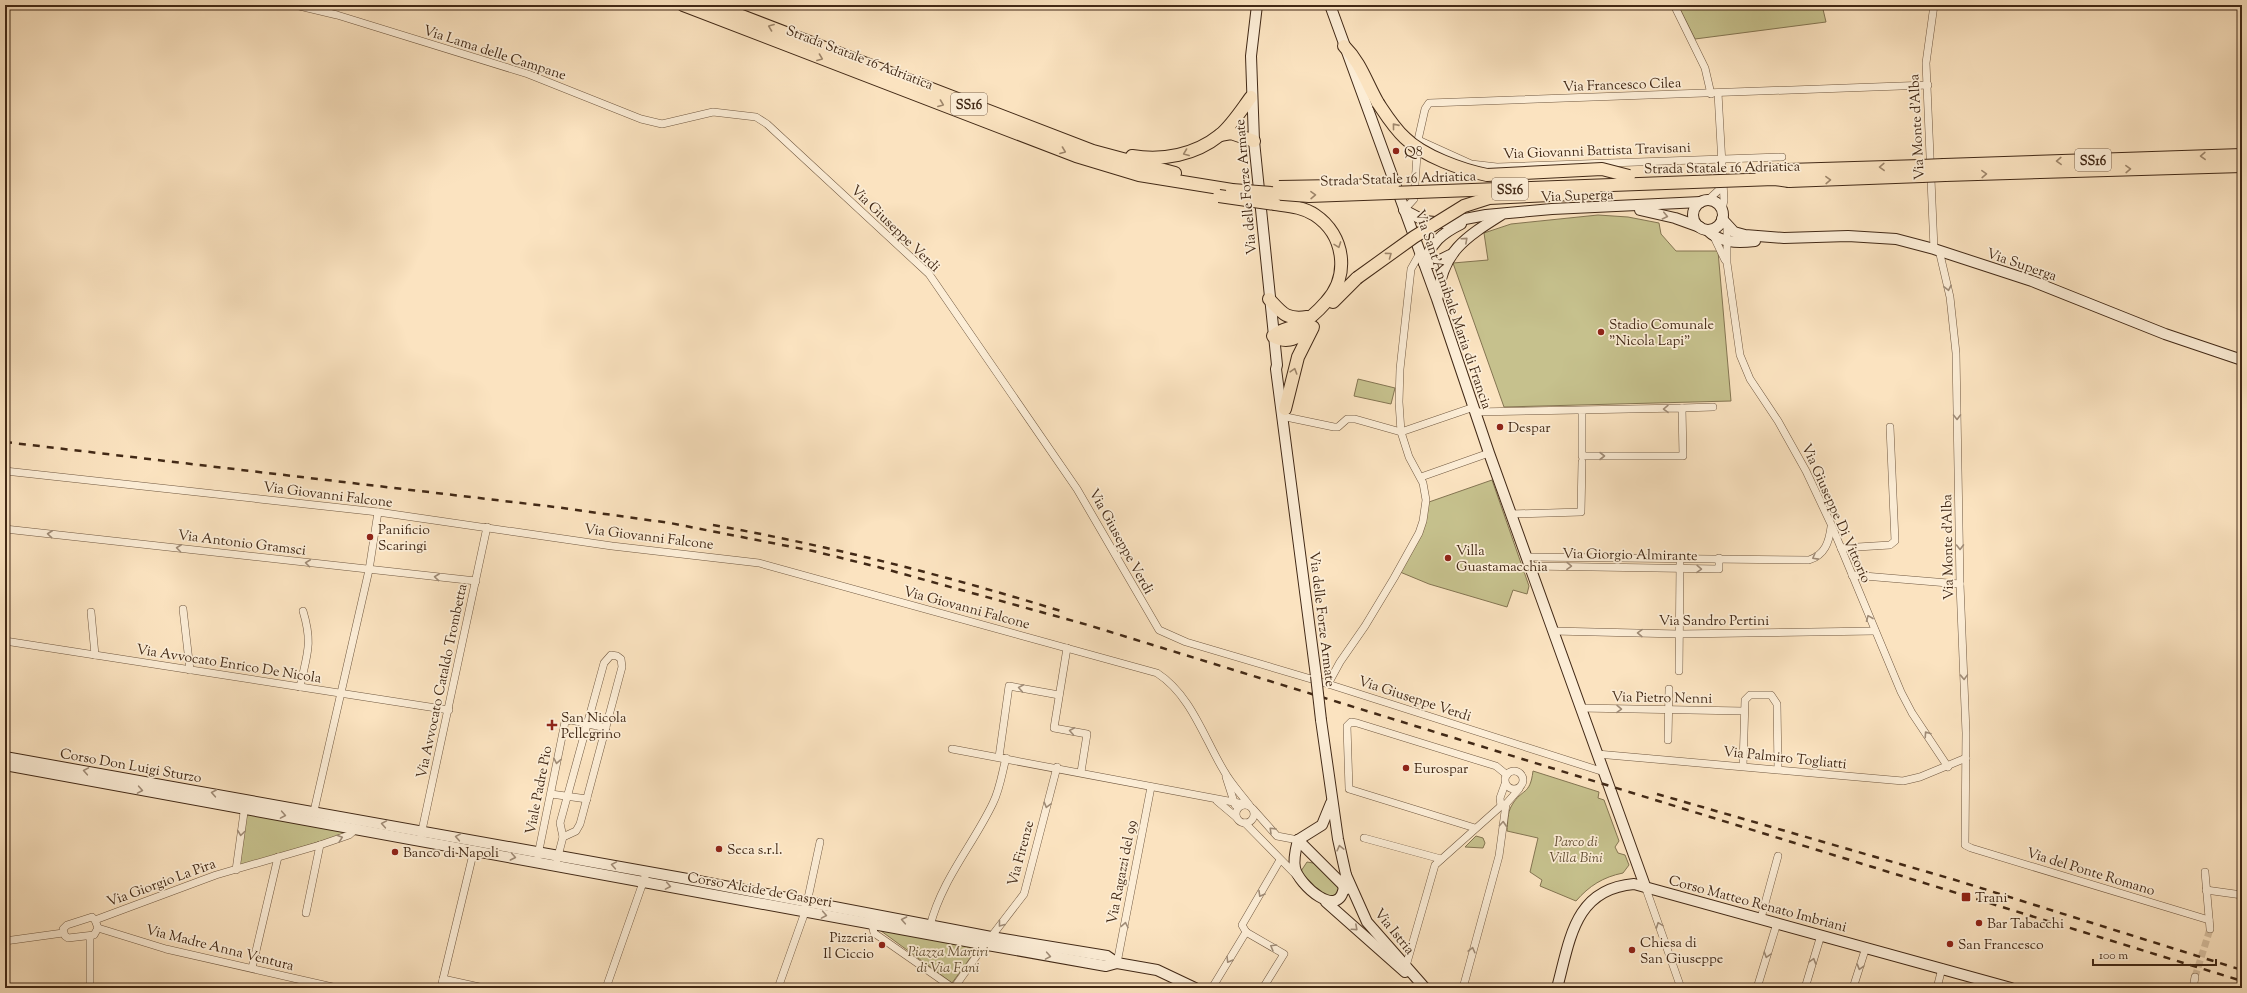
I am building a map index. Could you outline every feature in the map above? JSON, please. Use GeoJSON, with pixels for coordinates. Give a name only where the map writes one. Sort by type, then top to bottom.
{"type":"FeatureCollection","features":[{"type":"Feature","properties":{"kind":"highway","name":"Strada Statale 16 Adriatica"},"geometry":{"type":"LineString","coordinates":[[684,5],[1076,156],[1139,175],[1309,196],[1774,178],[1788,175]]}},
{"type":"Feature","properties":{"kind":"highway","name":"Strada Statale 16 Adriatica"},"geometry":{"type":"LineString","coordinates":[[713,5],[1094,152],[1170,173],[1231,187],[1386,185],[1629,176],[1788,175],[1922,171],[2242,155]]}},
{"type":"Feature","properties":{"kind":"highway","name":"SS16"},"geometry":{"type":"LineString","coordinates":[[1344,46],[1357,58],[1378,103],[1405,138],[1424,151],[1469,171],[1487,175],[1602,170],[1629,176]]}},
{"type":"Feature","properties":{"kind":"highway","name":"SS16"},"geometry":{"type":"LineString","coordinates":[[1220,135],[1251,97]]}},
{"type":"Feature","properties":{"kind":"highway","name":"SS16"},"geometry":{"type":"LineString","coordinates":[[1017,122],[1036,124],[1133,156],[1156,159],[1179,155],[1220,135],[1231,133],[1254,141]]}},
{"type":"Feature","properties":{"kind":"highway","name":"Strada Statale 16 Adriatica"},"geometry":{"type":"LineString","coordinates":[[1945,170],[2242,166]]}},
{"type":"Feature","properties":{"kind":"highway","name":"SS16"},"geometry":{"type":"LineString","coordinates":[[1139,175],[1172,187],[1219,196],[1297,207],[1315,216],[1330,228],[1342,254],[1341,272],[1336,288],[1326,302],[1310,317],[1300,324],[1280,330],[1273,336],[1281,341],[1293,339],[1311,330]]}},
{"type":"Feature","properties":{"kind":"highway","name":"SS16"},"geometry":{"type":"LineString","coordinates":[[1285,413],[1298,358],[1311,330],[1332,303],[1357,278],[1464,206],[1489,198],[1572,195],[1651,188],[1774,184],[1788,175]]}},
{"type":"Feature","properties":{"kind":"highway"},"geometry":{"type":"LineString","coordinates":[[1269,299],[1284,315],[1296,319],[1310,317]]}},
{"type":"Feature","properties":{"kind":"street","name":"Via Lama delle Campane"},"geometry":{"type":"LineString","coordinates":[[295,5],[337,15],[528,74],[641,119],[662,124],[713,112],[756,117]]}},
{"type":"Feature","properties":{"kind":"street","name":"Via delle Forze Armate"},"geometry":{"type":"LineString","coordinates":[[1257,5],[1251,56],[1251,97],[1269,299],[1277,365],[1276,369],[1321,720],[1332,801],[1346,875],[1343,886]]}},
{"type":"Feature","properties":{"kind":"street","name":"Via Sant'Annibale Maria di Francia"},"geometry":{"type":"LineString","coordinates":[[1330,5],[1437,298],[1489,453],[1645,886]]}},
{"type":"Feature","properties":{"kind":"street"},"geometry":{"type":"LineString","coordinates":[[1674,5],[1705,68],[1714,94],[1721,158],[1722,187],[1694,210],[1693,215],[1697,224],[1707,231],[1716,227],[1724,219]]}},
{"type":"Feature","properties":{"kind":"street","name":"Via Monte d'Alba"},"geometry":{"type":"LineString","coordinates":[[1934,5],[1926,63],[1936,249],[1952,313],[1956,354],[1960,584],[1966,758],[1965,845]]}},
{"type":"Feature","properties":{"kind":"street","name":"Via Francesco Cilea"},"geometry":{"type":"LineString","coordinates":[[1404,210],[1414,198],[1418,140],[1425,109],[1429,103],[1714,94],[1928,85]]}},
{"type":"Feature","properties":{"kind":"street","name":"Via Giuseppe Verdi"},"geometry":{"type":"LineString","coordinates":[[756,117],[768,124],[929,274],[1077,489],[1159,630],[1186,642],[1328,684],[1604,772]]}},
{"type":"Feature","properties":{"kind":"street","name":"Via Giovanni Battista Travisani"},"geometry":{"type":"LineString","coordinates":[[1418,140],[1471,164],[1497,167],[1782,157]]}},
{"type":"Feature","properties":{"kind":"street","name":"Via Giuseppe Di Vittorio"},"geometry":{"type":"LineString","coordinates":[[1722,187],[1727,242],[1727,264],[1740,355],[1750,379],[1794,448],[1831,524],[1875,631],[1912,713],[1948,766]]}},
{"type":"Feature","properties":{"kind":"street","name":"Via Superga"},"geometry":{"type":"LineString","coordinates":[[1404,210],[1424,221],[1444,223],[1486,215],[1559,209],[1629,207],[1704,201],[1716,203],[1724,219],[1734,232],[1745,235],[1784,238]]}},
{"type":"Feature","properties":{"kind":"street","name":"Via Superga"},"geometry":{"type":"LineString","coordinates":[[1629,207],[1675,218],[1707,231],[1727,242],[1848,236],[1896,239],[1936,249],[2032,281],[2165,334],[2242,360]]}},
{"type":"Feature","properties":{"kind":"street","name":"Via Superga"},"geometry":{"type":"LineString","coordinates":[[1470,219],[1446,231],[1430,247],[1424,264],[1434,263],[1450,255],[1465,239],[1502,214]]}},
{"type":"Feature","properties":{"kind":"street","name":"Via Giuseppe Di Vittorio"},"geometry":{"type":"LineString","coordinates":[[1707,231],[1727,264]]}},
{"type":"Feature","properties":{"kind":"street"},"geometry":{"type":"LineString","coordinates":[[1328,684],[1340,662],[1368,620],[1418,533],[1426,506],[1421,478],[1409,457],[1401,432],[1399,402],[1403,334],[1411,269],[1420,253]]}},
{"type":"Feature","properties":{"kind":"street","name":"Via Superga"},"geometry":{"type":"LineString","coordinates":[[1437,298],[1439,283],[1450,255]]}},
{"type":"Feature","properties":{"kind":"street","name":"Via delle Forze Armate"},"geometry":{"type":"LineString","coordinates":[[1277,365],[1280,369],[1288,437],[1286,441]]}},
{"type":"Feature","properties":{"kind":"street"},"geometry":{"type":"LineString","coordinates":[[1285,413],[1334,427],[1338,427],[1347,419],[1356,419],[1401,432],[1474,410],[1582,410],[1713,407]]}},
{"type":"Feature","properties":{"kind":"street"},"geometry":{"type":"LineString","coordinates":[[1582,410],[1582,456],[1683,456],[1682,408]]}},
{"type":"Feature","properties":{"kind":"street"},"geometry":{"type":"LineString","coordinates":[[1841,548],[1890,545],[1895,541],[1890,427]]}},
{"type":"Feature","properties":{"kind":"street"},"geometry":{"type":"LineString","coordinates":[[1421,478],[1489,453]]}},
{"type":"Feature","properties":{"kind":"street"},"geometry":{"type":"LineString","coordinates":[[1512,514],[1581,512],[1582,462]]}},
{"type":"Feature","properties":{"kind":"street","name":"Via Giovanni Falcone"},"geometry":{"type":"LineString","coordinates":[[5,471],[378,512],[612,546],[759,563],[1157,673],[1169,681],[1184,698],[1225,773],[1249,806]]}},
{"type":"Feature","properties":{"kind":"street"},"geometry":{"type":"LineString","coordinates":[[314,811],[369,570],[378,512]]}},
{"type":"Feature","properties":{"kind":"street","name":"Via Giorgio Almirante"},"geometry":{"type":"LineString","coordinates":[[1529,561],[1680,558],[1809,560],[1820,556],[1824,550],[1829,540],[1831,524]]}},
{"type":"Feature","properties":{"kind":"street","name":"Via Avvocato Cataldo Trombetta"},"geometry":{"type":"LineString","coordinates":[[421,835],[487,527]]}},
{"type":"Feature","properties":{"kind":"street","name":"Via Antonio Gramsci"},"geometry":{"type":"LineString","coordinates":[[5,529],[476,581]]}},
{"type":"Feature","properties":{"kind":"street"},"geometry":{"type":"LineString","coordinates":[[1679,671],[1680,558]]}},
{"type":"Feature","properties":{"kind":"street","name":"Via Giorgio Almirante"},"geometry":{"type":"LineString","coordinates":[[1529,561],[1719,569],[1719,558]]}},
{"type":"Feature","properties":{"kind":"street"},"geometry":{"type":"LineString","coordinates":[[1852,575],[1960,584]]}},
{"type":"Feature","properties":{"kind":"street"},"geometry":{"type":"LineString","coordinates":[[183,609],[190,670]]}},
{"type":"Feature","properties":{"kind":"street"},"geometry":{"type":"LineString","coordinates":[[300,687],[310,646],[310,636],[303,611]]}},
{"type":"Feature","properties":{"kind":"street"},"geometry":{"type":"LineString","coordinates":[[91,612],[95,655]]}},
{"type":"Feature","properties":{"kind":"street","name":"Via Sandro Pertini"},"geometry":{"type":"LineString","coordinates":[[1553,632],[1680,634],[1875,631]]}},
{"type":"Feature","properties":{"kind":"street","name":"Via Avvocato Enrico De Nicola"},"geometry":{"type":"LineString","coordinates":[[5,641],[449,710]]}},
{"type":"Feature","properties":{"kind":"street"},"geometry":{"type":"LineString","coordinates":[[1067,648],[1054,728],[1087,734],[1080,772]]}},
{"type":"Feature","properties":{"kind":"street","name":"Viale Padre Pio"},"geometry":{"type":"LineString","coordinates":[[538,857],[565,722],[571,720],[586,723],[606,728],[622,667],[621,659],[617,656],[610,655],[605,659],[586,723],[560,823],[563,837],[557,861]]}},
{"type":"Feature","properties":{"kind":"street"},"geometry":{"type":"LineString","coordinates":[[930,926],[935,906],[945,885],[994,801],[1003,757],[1010,686],[1059,695]]}},
{"type":"Feature","properties":{"kind":"street"},"geometry":{"type":"LineString","coordinates":[[1668,740],[1669,689]]}},
{"type":"Feature","properties":{"kind":"street"},"geometry":{"type":"LineString","coordinates":[[1743,766],[1745,700],[1750,695],[1771,695],[1776,700],[1778,769]]}},
{"type":"Feature","properties":{"kind":"street","name":"Via Pietro Nenni"},"geometry":{"type":"LineString","coordinates":[[1580,708],[1744,711]]}},
{"type":"Feature","properties":{"kind":"street"},"geometry":{"type":"LineString","coordinates":[[1475,828],[1349,789],[1346,728],[1349,724],[1357,723],[1496,766],[1507,775]]}},
{"type":"Feature","properties":{"kind":"street"},"geometry":{"type":"LineString","coordinates":[[563,837],[578,828],[606,728]]}},
{"type":"Feature","properties":{"kind":"street"},"geometry":{"type":"LineString","coordinates":[[952,749],[1057,767],[1217,800],[1235,810],[1249,806]]}},
{"type":"Feature","properties":{"kind":"street","name":"Via Palmiro Togliatti"},"geometry":{"type":"LineString","coordinates":[[1597,754],[1903,781],[1948,766],[1966,758]]}},
{"type":"Feature","properties":{"kind":"street","name":"Corso Don Luigi Sturzo"},"geometry":{"type":"LineString","coordinates":[[5,757],[314,811],[421,835]]}},
{"type":"Feature","properties":{"kind":"street","name":"Corso Don Luigi Sturzo"},"geometry":{"type":"LineString","coordinates":[[5,765],[244,809],[357,828],[421,835]]}},
{"type":"Feature","properties":{"kind":"street","name":"Via Firenze"},"geometry":{"type":"LineString","coordinates":[[985,939],[1024,894],[1057,767]]}},
{"type":"Feature","properties":{"kind":"street"},"geometry":{"type":"LineString","coordinates":[[1406,966],[1433,869],[1441,859],[1475,828],[1504,805],[1519,789],[1524,781],[1521,773],[1512,771],[1507,775],[1500,798],[1504,805],[1499,856],[1463,988]]}},
{"type":"Feature","properties":{"kind":"street","name":"Via Giovanni Falcone"},"geometry":{"type":"LineString","coordinates":[[1225,773],[1235,810]]}},
{"type":"Feature","properties":{"kind":"street"},"geometry":{"type":"LineString","coordinates":[[1505,784],[1510,789],[1519,789]]}},
{"type":"Feature","properties":{"kind":"street","name":"Via Ragazzi del 99"},"geometry":{"type":"LineString","coordinates":[[1117,963],[1151,787]]}},
{"type":"Feature","properties":{"kind":"street"},"geometry":{"type":"LineString","coordinates":[[551,794],[587,799]]}},
{"type":"Feature","properties":{"kind":"street"},"geometry":{"type":"LineString","coordinates":[[236,870],[244,809],[246,804],[253,800]]}},
{"type":"Feature","properties":{"kind":"street","name":"Via Istria"},"geometry":{"type":"LineString","coordinates":[[1217,800],[1235,810],[1239,822],[1245,823],[1280,860],[1326,902],[1401,969],[1417,980]]}},
{"type":"Feature","properties":{"kind":"street"},"geometry":{"type":"LineString","coordinates":[[1298,875],[1295,859],[1298,840],[1322,825],[1332,801]]}},
{"type":"Feature","properties":{"kind":"street"},"geometry":{"type":"LineString","coordinates":[[1245,823],[1253,818],[1249,806]]}},
{"type":"Feature","properties":{"kind":"street"},"geometry":{"type":"LineString","coordinates":[[1249,806],[1277,836],[1298,840],[1343,886],[1355,896]]}},
{"type":"Feature","properties":{"kind":"street","name":"Via Giorgio La Pira"},"geometry":{"type":"LineString","coordinates":[[63,933],[63,929],[67,925],[88,918],[96,920],[236,870],[349,835],[357,828]]}},
{"type":"Feature","properties":{"kind":"street","name":"Corso Alcide de Gasperi"},"geometry":{"type":"LineString","coordinates":[[421,835],[474,850],[538,857]]}},
{"type":"Feature","properties":{"kind":"street","name":"Corso Alcide de Gasperi"},"geometry":{"type":"LineString","coordinates":[[421,835],[557,861],[644,882],[806,907],[872,919]]}},
{"type":"Feature","properties":{"kind":"street"},"geometry":{"type":"LineString","coordinates":[[1364,838],[1441,859]]}},
{"type":"Feature","properties":{"kind":"street"},"geometry":{"type":"LineString","coordinates":[[778,988],[806,907],[820,842]]}},
{"type":"Feature","properties":{"kind":"street"},"geometry":{"type":"LineString","coordinates":[[306,913],[320,845]]}},
{"type":"Feature","properties":{"kind":"street","name":"Via del Ponte Romano"},"geometry":{"type":"LineString","coordinates":[[1965,845],[2209,920]]}},
{"type":"Feature","properties":{"kind":"street"},"geometry":{"type":"LineString","coordinates":[[440,988],[474,850]]}},
{"type":"Feature","properties":{"kind":"street"},"geometry":{"type":"LineString","coordinates":[[1761,918],[1778,856]]}},
{"type":"Feature","properties":{"kind":"street"},"geometry":{"type":"LineString","coordinates":[[252,968],[278,857]]}},
{"type":"Feature","properties":{"kind":"street"},"geometry":{"type":"LineString","coordinates":[[1298,875],[1301,862],[1314,857]]}},
{"type":"Feature","properties":{"kind":"street"},"geometry":{"type":"LineString","coordinates":[[1263,988],[1284,954],[1246,932],[1242,925],[1280,860]]}},
{"type":"Feature","properties":{"kind":"street","name":"Corso Alcide de Gasperi"},"geometry":{"type":"LineString","coordinates":[[557,861],[647,871],[806,907]]}},
{"type":"Feature","properties":{"kind":"street"},"geometry":{"type":"LineString","coordinates":[[606,988],[647,871]]}},
{"type":"Feature","properties":{"kind":"street"},"geometry":{"type":"LineString","coordinates":[[2205,872],[2210,928]]}},
{"type":"Feature","properties":{"kind":"street","name":"Via Istria"},"geometry":{"type":"LineString","coordinates":[[1346,875],[1367,922],[1425,988]]}},
{"type":"Feature","properties":{"kind":"street","name":"Corso Matteo Renato Imbriani"},"geometry":{"type":"LineString","coordinates":[[1557,988],[1574,928],[1586,906],[1600,894],[1611,888],[1634,884],[2012,988]]}},
{"type":"Feature","properties":{"kind":"street"},"geometry":{"type":"LineString","coordinates":[[1326,902],[1332,902],[1339,899],[1343,894],[1343,886]]}},
{"type":"Feature","properties":{"kind":"street"},"geometry":{"type":"LineString","coordinates":[[1645,886],[1682,988]]}},
{"type":"Feature","properties":{"kind":"street"},"geometry":{"type":"LineString","coordinates":[[2206,890],[2242,895]]}},
{"type":"Feature","properties":{"kind":"street"},"geometry":{"type":"LineString","coordinates":[[872,919],[930,926],[985,939]]}},
{"type":"Feature","properties":{"kind":"street"},"geometry":{"type":"LineString","coordinates":[[872,919],[985,939],[1107,956],[1117,963],[1157,970],[1178,984],[1195,988]]}},
{"type":"Feature","properties":{"kind":"street"},"geometry":{"type":"LineString","coordinates":[[872,919],[874,933],[953,988],[980,951],[985,939]]}},
{"type":"Feature","properties":{"kind":"street"},"geometry":{"type":"LineString","coordinates":[[5,941],[63,933],[68,938],[90,937],[97,932],[98,928],[96,920]]}},
{"type":"Feature","properties":{"kind":"street"},"geometry":{"type":"LineString","coordinates":[[1757,988],[1777,923]]}},
{"type":"Feature","properties":{"kind":"street","name":"Via Madre Anna Ventura"},"geometry":{"type":"LineString","coordinates":[[98,928],[166,949],[337,988]]}},
{"type":"Feature","properties":{"kind":"street"},"geometry":{"type":"LineString","coordinates":[[1212,988],[1246,932]]}},
{"type":"Feature","properties":{"kind":"street"},"geometry":{"type":"LineString","coordinates":[[1805,988],[1821,935]]}},
{"type":"Feature","properties":{"kind":"street"},"geometry":{"type":"LineString","coordinates":[[90,937],[90,988]]}},
{"type":"Feature","properties":{"kind":"street"},"geometry":{"type":"LineString","coordinates":[[1854,988],[1866,947]]}},
{"type":"Feature","properties":{"kind":"street"},"geometry":{"type":"LineString","coordinates":[[1937,988],[1942,968]]}},
{"type":"Feature","properties":{"kind":"street"},"geometry":{"type":"LineString","coordinates":[[2193,988],[2195,977]]}},
{"type":"Feature","properties":{"kind":"street"},"geometry":{"type":"LineString","coordinates":[[443,979],[484,988]]}},
{"type":"Feature","properties":{"kind":"green space"},"geometry":{"type":"Polygon","coordinates":[[[1678,5],[1822,5],[1826,22],[1695,39],[1678,5]]]}},
{"type":"Feature","properties":{"kind":"green space","name":"Stadio Comunale \"Nicola Lapi\""},"geometry":{"type":"Polygon","coordinates":[[[1598,215],[1628,217],[1659,223],[1661,234],[1676,251],[1718,251],[1731,401],[1504,407],[1453,263],[1488,260],[1484,233],[1511,224],[1598,215]]]}},
{"type":"Feature","properties":{"kind":"green space"},"geometry":{"type":"Polygon","coordinates":[[[1358,379],[1395,388],[1391,404],[1354,396],[1358,379]]]}},
{"type":"Feature","properties":{"kind":"green space"},"geometry":{"type":"Polygon","coordinates":[[[1492,480],[1529,586],[1527,594],[1513,590],[1507,607],[1429,584],[1400,572],[1429,502],[1492,480]]]}},
{"type":"Feature","properties":{"kind":"green space","name":"Parco di Villa Bini"},"geometry":{"type":"Polygon","coordinates":[[[1533,771],[1599,792],[1598,798],[1604,800],[1619,841],[1615,847],[1618,853],[1625,855],[1629,865],[1623,873],[1609,877],[1597,883],[1576,901],[1540,886],[1542,880],[1530,872],[1538,838],[1507,831],[1510,808],[1528,788],[1532,779],[1533,771]]]}},
{"type":"Feature","properties":{"kind":"green space"},"geometry":{"type":"Polygon","coordinates":[[[247,812],[349,829],[345,834],[239,866],[247,812]]]}},
{"type":"Feature","properties":{"kind":"green space"},"geometry":{"type":"Polygon","coordinates":[[[1476,836],[1483,838],[1485,843],[1483,848],[1465,847],[1476,836]]]}},
{"type":"Feature","properties":{"kind":"green space"},"geometry":{"type":"Polygon","coordinates":[[[1307,862],[1313,863],[1337,884],[1339,887],[1336,895],[1332,898],[1325,897],[1302,875],[1301,871],[1307,862]]]}},
{"type":"Feature","properties":{"kind":"green space","name":"Piazza Martiri di Via Fani"},"geometry":{"type":"Polygon","coordinates":[[[877,928],[977,947],[952,983],[877,928]]]}},
{"type":"Feature","properties":{"kind":"tunnel"},"geometry":{"type":"LineString","coordinates":[[2195,977],[2210,929]]}},
{"type":"Feature","properties":{"kind":"railway"},"geometry":{"type":"LineString","coordinates":[[5,442],[555,507],[670,523],[813,551],[878,567],[1088,625],[2242,981]]}},
{"type":"Feature","properties":{"kind":"railway"},"geometry":{"type":"LineString","coordinates":[[713,525],[845,552],[932,574],[1061,611]]}},
{"type":"Feature","properties":{"kind":"railway"},"geometry":{"type":"LineString","coordinates":[[1657,794],[1952,879],[2242,970]]}},
{"type":"Feature","properties":{"kind":"place","name":"Q8"},"geometry":{"type":"Point","coordinates":[1396,151]}},
{"type":"Feature","properties":{"kind":"place","name":"Stadio Comunale \"Nicola Lapi\""},"geometry":{"type":"Point","coordinates":[1601,332]}},
{"type":"Feature","properties":{"kind":"place","name":"Despar"},"geometry":{"type":"Point","coordinates":[1500,427]}},
{"type":"Feature","properties":{"kind":"place","name":"Panificio Scaringi"},"geometry":{"type":"Point","coordinates":[370,537]}},
{"type":"Feature","properties":{"kind":"place","name":"Villa Guastamacchia"},"geometry":{"type":"Point","coordinates":[1448,558]}},
{"type":"Feature","properties":{"kind":"place","name":"San Nicola Pellegrino"},"geometry":{"type":"Point","coordinates":[552,725]}},
{"type":"Feature","properties":{"kind":"place","name":"Eurospar"},"geometry":{"type":"Point","coordinates":[1406,768]}},
{"type":"Feature","properties":{"kind":"place","name":"Seca s.r.l."},"geometry":{"type":"Point","coordinates":[719,849]}},
{"type":"Feature","properties":{"kind":"place","name":"Banco di Napoli"},"geometry":{"type":"Point","coordinates":[395,852]}},
{"type":"Feature","properties":{"kind":"place","name":"Trani"},"geometry":{"type":"Point","coordinates":[1966,897]}},
{"type":"Feature","properties":{"kind":"place","name":"Bar Tabacchi"},"geometry":{"type":"Point","coordinates":[1979,923]}},
{"type":"Feature","properties":{"kind":"place","name":"San Francesco"},"geometry":{"type":"Point","coordinates":[1950,944]}},
{"type":"Feature","properties":{"kind":"place","name":"Pizzeria Il Ciccio"},"geometry":{"type":"Point","coordinates":[882,945]}},
{"type":"Feature","properties":{"kind":"place","name":"Chiesa di San Giuseppe"},"geometry":{"type":"Point","coordinates":[1632,950]}}]}
